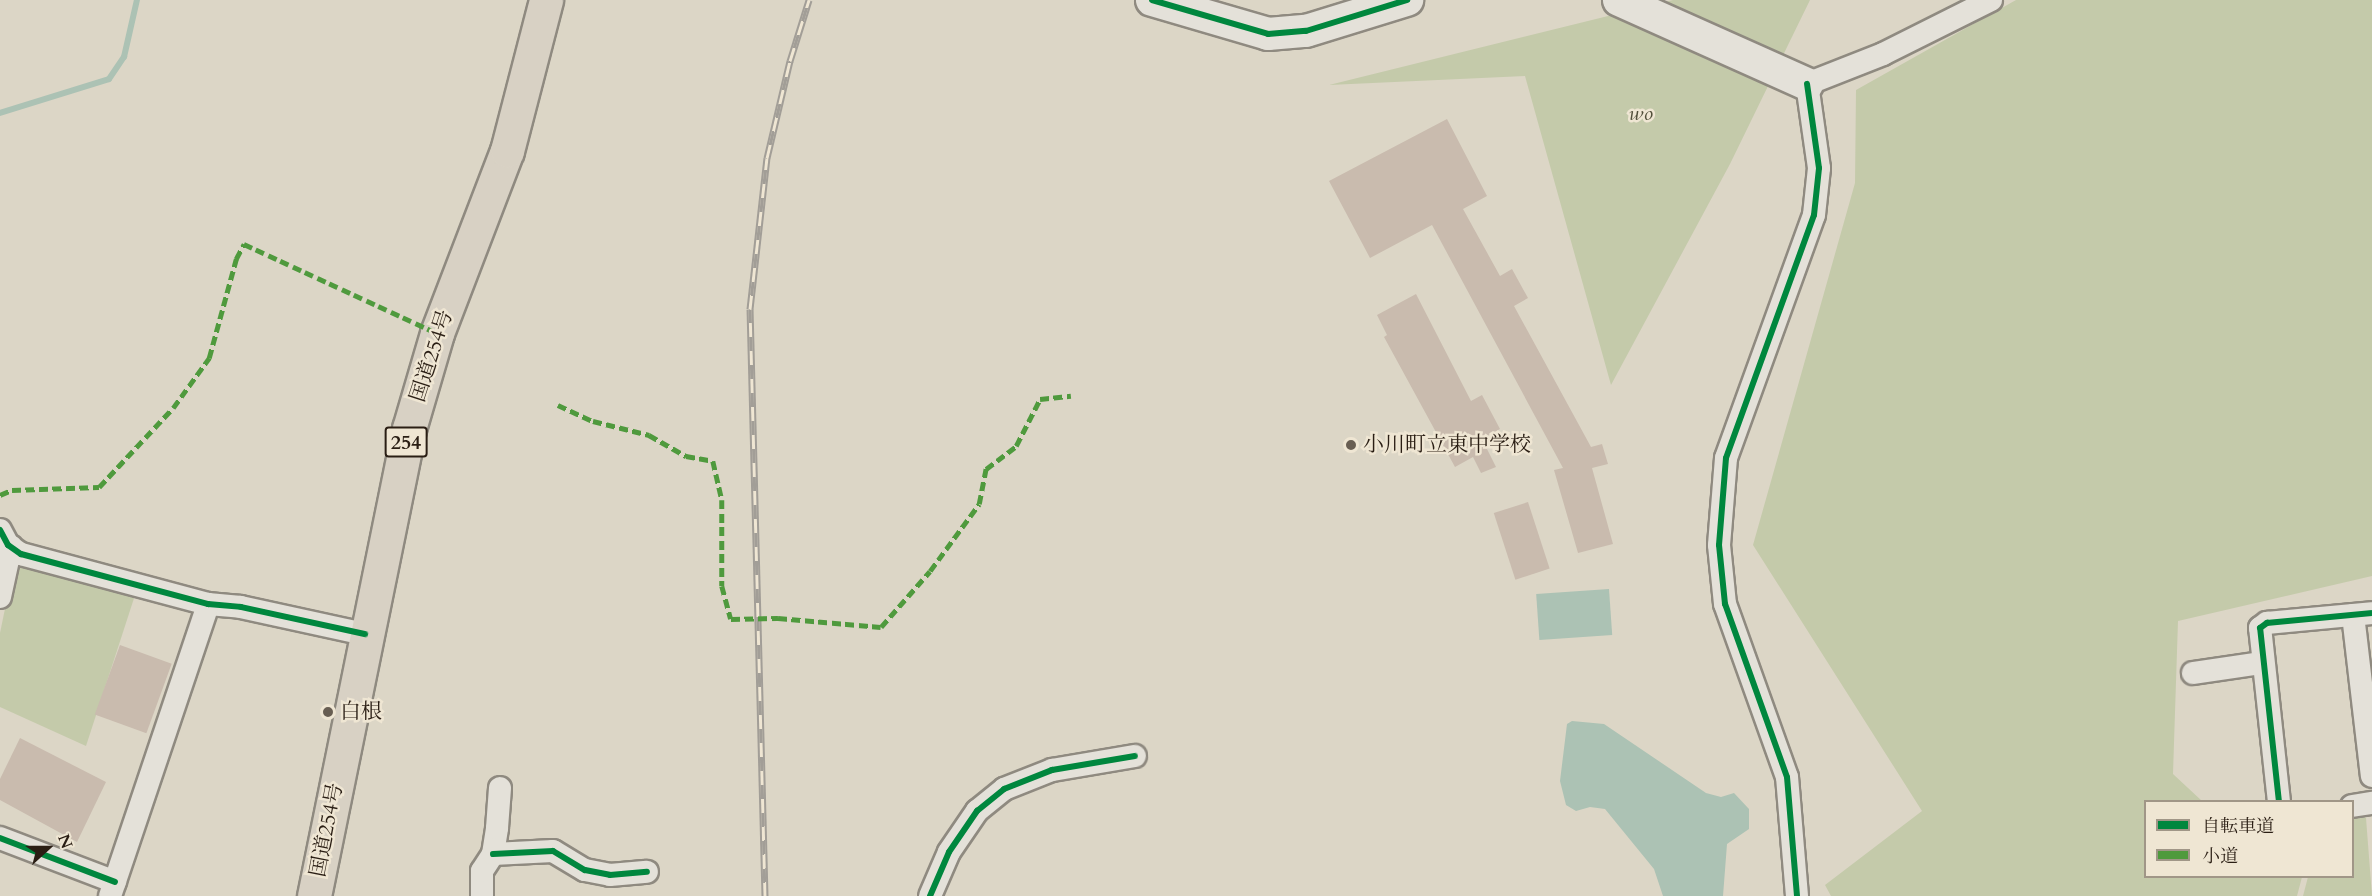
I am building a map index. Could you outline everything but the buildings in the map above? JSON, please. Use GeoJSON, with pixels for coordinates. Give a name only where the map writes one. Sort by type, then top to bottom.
{"type":"FeatureCollection","features":[{"type":"Feature","properties":{"kind":"highway","name":"国道254号"},"geometry":{"type":"LineString","coordinates":[[314,896],[365,634],[409,429],[437,333],[507,151],[546,0]]}},
{"type":"Feature","properties":{"kind":"street"},"geometry":{"type":"LineString","coordinates":[[1152,0],[1268,34],[1306,32],[1407,0]]}},
{"type":"Feature","properties":{"kind":"street"},"geometry":{"type":"LineString","coordinates":[[1619,0],[1807,84],[1883,54],[1991,0]]}},
{"type":"Feature","properties":{"kind":"street"},"geometry":{"type":"LineString","coordinates":[[1797,896],[1787,777],[1725,604],[1719,545],[1726,458],[1814,215],[1819,168],[1807,84]]}},
{"type":"Feature","properties":{"kind":"street"},"geometry":{"type":"LineString","coordinates":[[5,538],[21,554],[208,604],[241,607],[365,634]]}},
{"type":"Feature","properties":{"kind":"street"},"geometry":{"type":"LineString","coordinates":[[0,597],[5,538]]}},
{"type":"Feature","properties":{"kind":"street"},"geometry":{"type":"LineString","coordinates":[[0,838],[113,889],[208,604]]}},
{"type":"Feature","properties":{"kind":"street"},"geometry":{"type":"LineString","coordinates":[[2279,800],[2258,634],[2267,624],[2363,614],[2372,776]]}},
{"type":"Feature","properties":{"kind":"street"},"geometry":{"type":"LineString","coordinates":[[2193,673],[2261,663]]}},
{"type":"Feature","properties":{"kind":"street"},"geometry":{"type":"LineString","coordinates":[[930,896],[954,844],[977,811],[1004,789],[1052,770],[1135,756]]}},
{"type":"Feature","properties":{"kind":"street"},"geometry":{"type":"LineString","coordinates":[[482,896],[482,871],[493,854],[500,788]]}},
{"type":"Feature","properties":{"kind":"street"},"geometry":{"type":"LineString","coordinates":[[2354,806],[2372,803]]}},
{"type":"Feature","properties":{"kind":"street"},"geometry":{"type":"LineString","coordinates":[[493,854],[553,851],[585,870],[610,874],[647,872]]}},
{"type":"Feature","properties":{"kind":"green space","name":"wo"},"geometry":{"type":"Polygon","coordinates":[[[1673,0],[1810,0],[1730,164],[1611,385],[1525,76],[1329,85],[1673,0]]]}},
{"type":"Feature","properties":{"kind":"green space"},"geometry":{"type":"Polygon","coordinates":[[[2016,0],[2372,0],[2372,576],[2178,621],[2173,774],[2201,800],[2144,800],[2144,878],[2302,878],[2297,896],[1831,896],[1825,885],[1922,811],[1753,545],[1855,183],[1856,90],[2016,0]]]}},
{"type":"Feature","properties":{"kind":"green space"},"geometry":{"type":"Polygon","coordinates":[[[25,562],[137,589],[86,746],[0,707],[0,633],[13,570],[25,562]]]}},
{"type":"Feature","properties":{"kind":"green space"},"geometry":{"type":"Polygon","coordinates":[[[2354,810],[2366,818],[2372,896],[2303,896],[2308,878],[2354,878],[2354,810]]]}},
{"type":"Feature","properties":{"kind":"shaded area"},"geometry":{"type":"Polygon","coordinates":[[[1609,589],[1612,635],[1539,640],[1536,594],[1609,589]]]}},
{"type":"Feature","properties":{"kind":"shaded area"},"geometry":{"type":"Polygon","coordinates":[[[1572,721],[1604,724],[1706,793],[1721,797],[1734,793],[1749,809],[1749,829],[1727,844],[1723,896],[1663,896],[1654,869],[1605,809],[1590,807],[1576,811],[1566,805],[1560,781],[1567,724],[1572,721]]]}},
{"type":"Feature","properties":{"kind":"waterway"},"geometry":{"type":"LineString","coordinates":[[0,113],[109,79],[124,57],[137,0]]}},
{"type":"Feature","properties":{"kind":"railway"},"geometry":{"type":"LineString","coordinates":[[765,896],[750,309],[767,158],[790,61],[809,0]]}},
{"type":"Feature","properties":{"kind":"marked path"},"geometry":{"type":"LineString","coordinates":[[0,495],[12,490],[99,487],[173,408],[209,358],[236,259],[244,244],[437,333]]}},
{"type":"Feature","properties":{"kind":"marked path"},"geometry":{"type":"LineString","coordinates":[[558,405],[593,421],[649,435],[686,456],[713,461],[722,500],[722,586],[731,619],[778,618],[881,627],[930,571],[979,504],[986,469],[1016,446],[1040,399],[1071,396]]}},
{"type":"Feature","properties":{"kind":"cycle path"},"geometry":{"type":"LineString","coordinates":[[1152,0],[1268,34],[1306,31],[1407,0]]}},
{"type":"Feature","properties":{"kind":"cycle path"},"geometry":{"type":"LineString","coordinates":[[1797,896],[1787,777],[1725,604],[1719,545],[1726,458],[1814,215],[1819,168],[1807,84]]}},
{"type":"Feature","properties":{"kind":"cycle path"},"geometry":{"type":"LineString","coordinates":[[0,530],[8,545],[21,554],[208,604],[241,607],[365,634]]}},
{"type":"Feature","properties":{"kind":"cycle path"},"geometry":{"type":"LineString","coordinates":[[2279,800],[2260,628],[2267,623],[2372,613]]}},
{"type":"Feature","properties":{"kind":"cycle path"},"geometry":{"type":"LineString","coordinates":[[930,896],[949,852],[977,811],[1004,789],[1052,770],[1135,756]]}},
{"type":"Feature","properties":{"kind":"cycle path"},"geometry":{"type":"LineString","coordinates":[[0,838],[115,882]]}},
{"type":"Feature","properties":{"kind":"cycle path"},"geometry":{"type":"LineString","coordinates":[[493,854],[553,851],[585,870],[610,875],[647,872]]}},
{"type":"Feature","properties":{"kind":"place","name":"小川町立東中学校"},"geometry":{"type":"Point","coordinates":[1351,445]}},
{"type":"Feature","properties":{"kind":"place","name":"白根"},"geometry":{"type":"Point","coordinates":[328,712]}}]}
